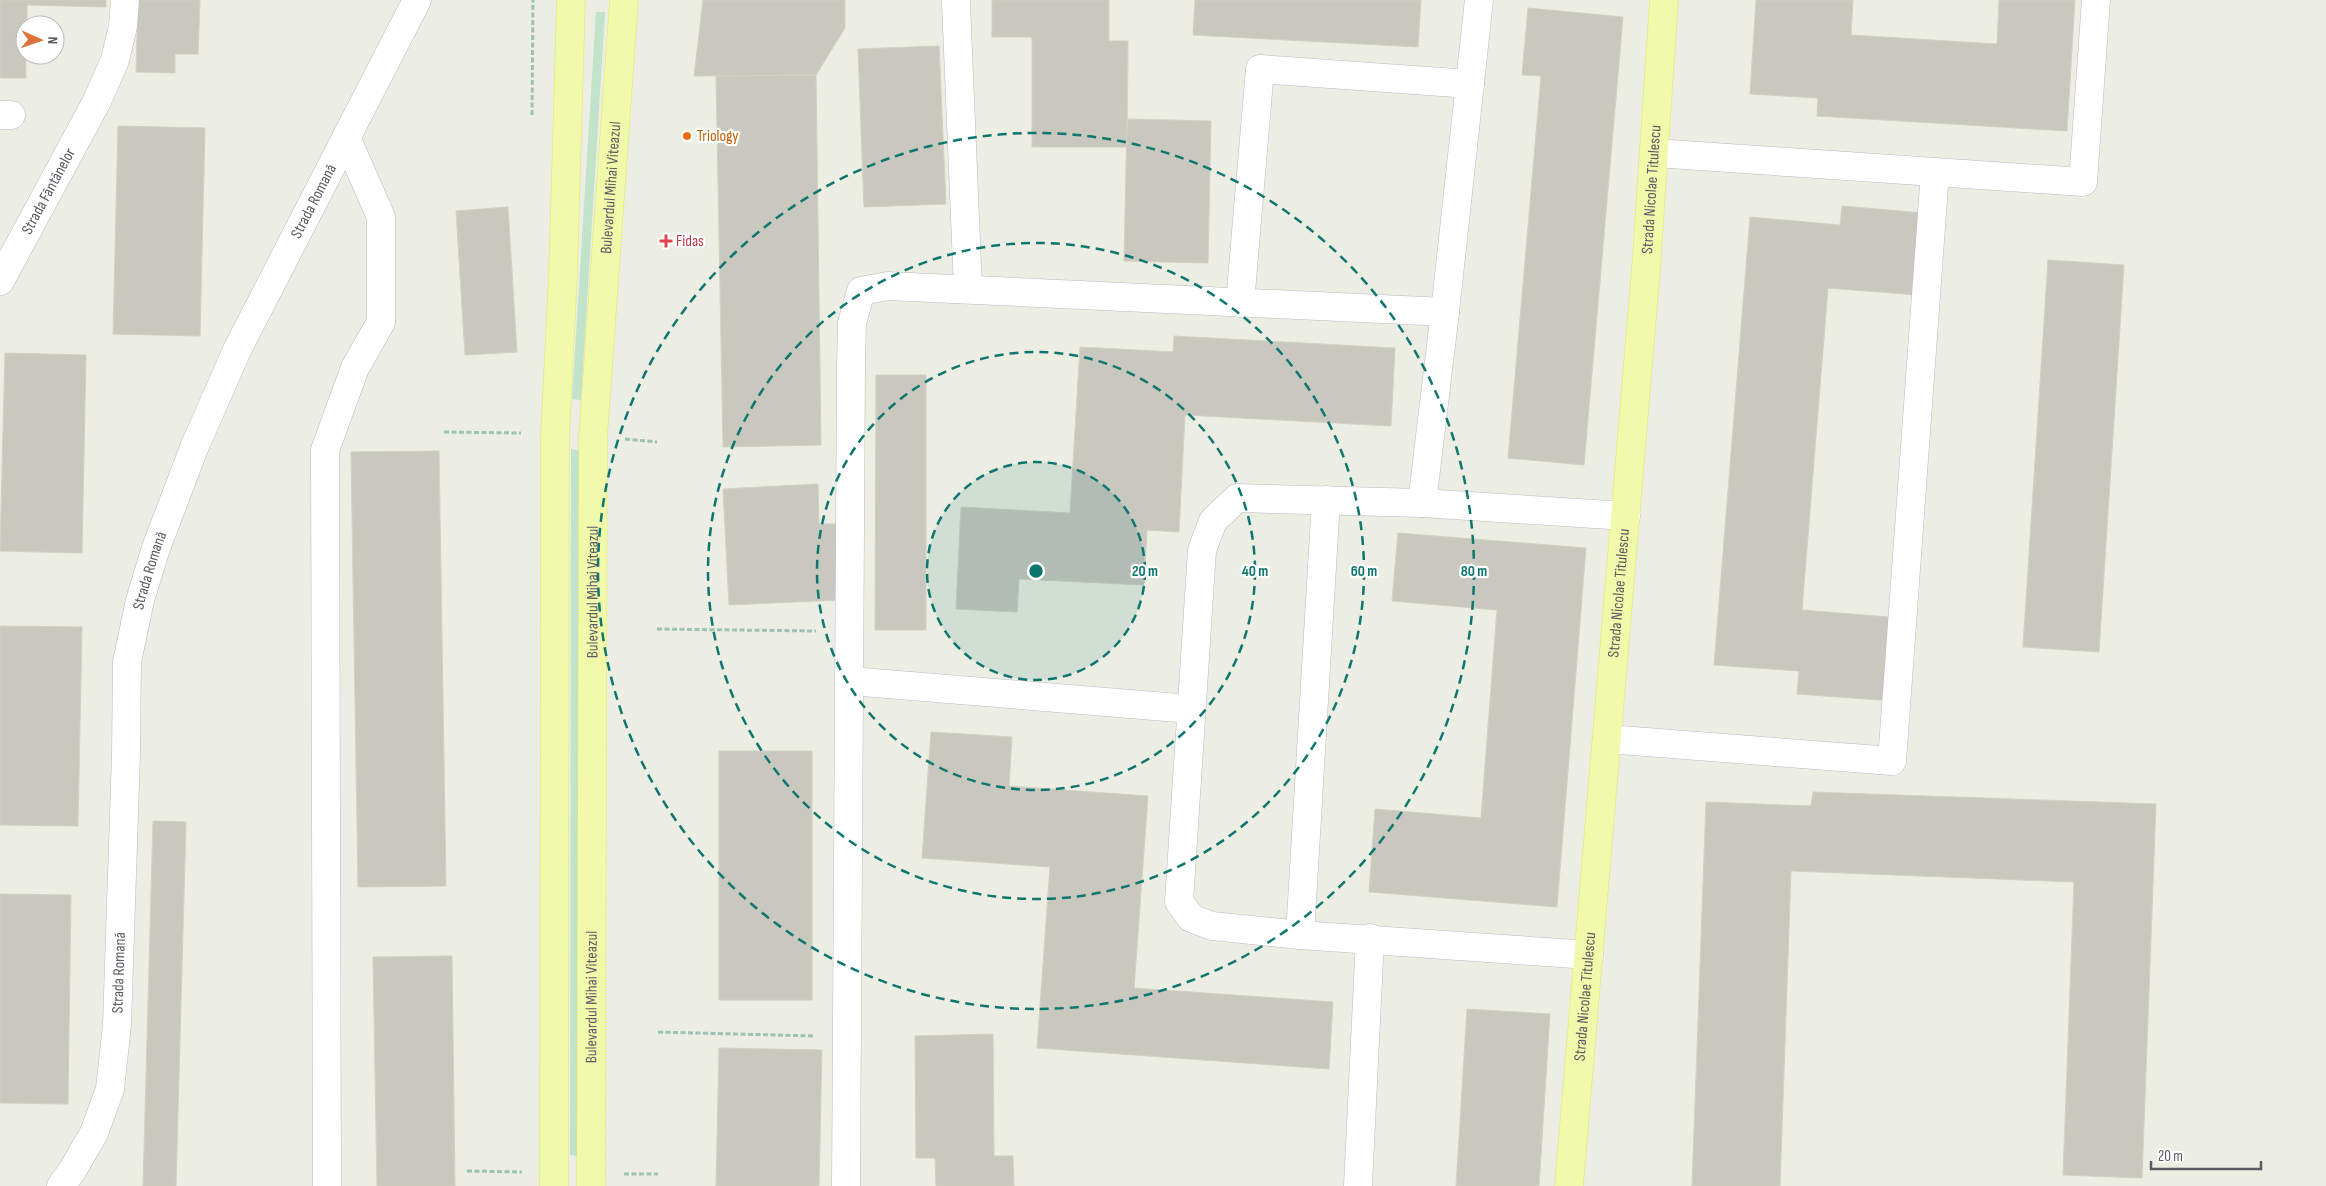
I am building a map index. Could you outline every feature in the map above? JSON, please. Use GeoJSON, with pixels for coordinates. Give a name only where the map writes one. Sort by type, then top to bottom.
{"type":"FeatureCollection","features":[{"type":"Feature","properties":{"kind":"main road"},"geometry":{"type":"LineString","coordinates":[[554,1186],[555,435],[563,275],[571,0]]}},
{"type":"Feature","properties":{"kind":"main road","name":"Bulevardul Mihai Viteazul"},"geometry":{"type":"LineString","coordinates":[[591,1186],[593,437],[624,0]]}},
{"type":"Feature","properties":{"kind":"main road","name":"Strada Nicolae Titulescu"},"geometry":{"type":"LineString","coordinates":[[1569,1186],[1626,516],[1655,153],[1664,0]]}},
{"type":"Feature","properties":{"kind":"street","name":"Strada Fântânelor"},"geometry":{"type":"LineString","coordinates":[[0,281],[97,101],[115,60],[123,26],[125,0]]}},
{"type":"Feature","properties":{"kind":"street","name":"Strada Romană"},"geometry":{"type":"LineString","coordinates":[[61,1186],[94,1133],[110,1090],[117,1025],[126,754],[127,662],[140,600],[156,548],[194,448],[237,350],[417,0]]}},
{"type":"Feature","properties":{"kind":"street"},"geometry":{"type":"LineString","coordinates":[[1422,502],[1479,0]]}},
{"type":"Feature","properties":{"kind":"street"},"geometry":{"type":"LineString","coordinates":[[1655,153],[2083,182],[2096,0]]}},
{"type":"Feature","properties":{"kind":"street"},"geometry":{"type":"LineString","coordinates":[[956,3],[968,289]]}},
{"type":"Feature","properties":{"kind":"street"},"geometry":{"type":"LineString","coordinates":[[1240,303],[1260,69],[1470,84]]}},
{"type":"Feature","properties":{"kind":"street"},"geometry":{"type":"LineString","coordinates":[[326,1186],[325,450],[355,368],[381,322],[381,217],[346,137]]}},
{"type":"Feature","properties":{"kind":"street"},"geometry":{"type":"LineString","coordinates":[[1607,739],[1892,761],[1935,172]]}},
{"type":"Feature","properties":{"kind":"street"},"geometry":{"type":"LineString","coordinates":[[846,1186],[851,631],[851,364],[852,324],[861,291],[888,286],[1445,312]]}},
{"type":"Feature","properties":{"kind":"street"},"geometry":{"type":"LineString","coordinates":[[1590,955],[1370,938],[1300,935],[1212,926],[1192,918],[1179,902],[1202,550],[1213,521],[1237,498],[1422,502],[1626,516]]}},
{"type":"Feature","properties":{"kind":"street"},"geometry":{"type":"LineString","coordinates":[[1300,935],[1326,500]]}},
{"type":"Feature","properties":{"kind":"street"},"geometry":{"type":"LineString","coordinates":[[850,681],[1192,709]]}},
{"type":"Feature","properties":{"kind":"street"},"geometry":{"type":"LineString","coordinates":[[1358,1186],[1370,938]]}},
{"type":"Feature","properties":{"kind":"path"},"geometry":{"type":"LineString","coordinates":[[444,432],[530,434]]}},
{"type":"Feature","properties":{"kind":"path"},"geometry":{"type":"LineString","coordinates":[[657,629],[851,631]]}},
{"type":"Feature","properties":{"kind":"path"},"geometry":{"type":"LineString","coordinates":[[658,1032],[847,1037]]}},
{"type":"Feature","properties":{"kind":"path"},"geometry":{"type":"LineString","coordinates":[[467,1171],[529,1172]]}},
{"type":"Feature","properties":{"kind":"green space"},"geometry":{"type":"Polygon","coordinates":[[[596,12],[605,12],[581,400],[572,399],[596,12]]]}},
{"type":"Feature","properties":{"kind":"green space"},"geometry":{"type":"Polygon","coordinates":[[[571,449],[581,451],[584,1157],[570,1155],[571,449]]]}},
{"type":"Feature","properties":{"kind":"building"},"geometry":{"type":"Polygon","coordinates":[[[0,0],[106,0],[106,7],[27,5],[27,15],[15,15],[15,65],[26,65],[26,78],[0,78],[0,0]]]}},
{"type":"Feature","properties":{"kind":"building"},"geometry":{"type":"Polygon","coordinates":[[[138,0],[200,0],[198,54],[175,54],[175,73],[136,72],[138,0]]]}},
{"type":"Feature","properties":{"kind":"building"},"geometry":{"type":"Polygon","coordinates":[[[703,0],[845,0],[845,28],[816,75],[694,76],[703,0]]]}},
{"type":"Feature","properties":{"kind":"building"},"geometry":{"type":"Polygon","coordinates":[[[992,0],[1109,0],[1109,41],[1128,41],[1127,147],[1032,147],[1032,37],[992,37],[992,0]]]}},
{"type":"Feature","properties":{"kind":"building"},"geometry":{"type":"Polygon","coordinates":[[[1195,0],[1421,0],[1418,47],[1193,35],[1195,0]]]}},
{"type":"Feature","properties":{"kind":"building"},"geometry":{"type":"Polygon","coordinates":[[[1756,0],[1853,0],[1851,35],[1997,44],[1999,0],[2075,0],[2067,131],[1817,116],[1818,98],[1750,94],[1756,0]]]}},
{"type":"Feature","properties":{"kind":"building"},"geometry":{"type":"Polygon","coordinates":[[[1528,8],[1623,17],[1584,465],[1508,458],[1541,76],[1522,75],[1528,8]]]}},
{"type":"Feature","properties":{"kind":"building"},"geometry":{"type":"Polygon","coordinates":[[[939,46],[946,204],[864,207],[858,49],[939,46]]]}},
{"type":"Feature","properties":{"kind":"building"},"geometry":{"type":"Polygon","coordinates":[[[816,75],[821,445],[723,447],[716,76],[816,75]]]}},
{"type":"Feature","properties":{"kind":"building"},"geometry":{"type":"Polygon","coordinates":[[[1127,119],[1211,121],[1208,263],[1124,261],[1127,119]]]}},
{"type":"Feature","properties":{"kind":"building"},"geometry":{"type":"Polygon","coordinates":[[[118,126],[205,128],[200,336],[113,334],[118,126]]]}},
{"type":"Feature","properties":{"kind":"building"},"geometry":{"type":"Polygon","coordinates":[[[1842,206],[1924,213],[1917,295],[1828,288],[1802,610],[1901,618],[1894,701],[1797,694],[1799,671],[1714,665],[1750,217],[1840,225],[1842,206]]]}},
{"type":"Feature","properties":{"kind":"building"},"geometry":{"type":"Polygon","coordinates":[[[508,207],[517,352],[465,355],[456,211],[508,207]]]}},
{"type":"Feature","properties":{"kind":"building"},"geometry":{"type":"Polygon","coordinates":[[[2048,260],[2124,265],[2099,652],[2023,647],[2048,260]]]}},
{"type":"Feature","properties":{"kind":"building"},"geometry":{"type":"Polygon","coordinates":[[[1174,336],[1395,348],[1391,426],[1185,415],[1179,532],[1147,530],[1144,585],[1019,579],[1017,612],[956,609],[961,507],[1070,513],[1080,347],[1173,352],[1174,336]]]}},
{"type":"Feature","properties":{"kind":"building"},"geometry":{"type":"Polygon","coordinates":[[[5,353],[86,355],[82,553],[0,551],[5,353]]]}},
{"type":"Feature","properties":{"kind":"building"},"geometry":{"type":"Polygon","coordinates":[[[876,375],[926,375],[926,630],[875,630],[876,375]]]}},
{"type":"Feature","properties":{"kind":"building"},"geometry":{"type":"Polygon","coordinates":[[[439,451],[446,886],[358,887],[351,452],[439,451]]]}},
{"type":"Feature","properties":{"kind":"building"},"geometry":{"type":"Polygon","coordinates":[[[818,484],[819,524],[835,524],[839,600],[729,605],[723,489],[818,484]]]}},
{"type":"Feature","properties":{"kind":"building"},"geometry":{"type":"Polygon","coordinates":[[[1398,533],[1586,548],[1557,907],[1369,892],[1375,809],[1481,818],[1497,610],[1392,601],[1398,533]]]}},
{"type":"Feature","properties":{"kind":"building"},"geometry":{"type":"Polygon","coordinates":[[[0,626],[82,627],[78,826],[0,825],[0,626]]]}},
{"type":"Feature","properties":{"kind":"building"},"geometry":{"type":"Polygon","coordinates":[[[931,732],[1012,737],[1009,786],[1148,796],[1134,988],[1333,1002],[1329,1069],[1037,1048],[1050,867],[922,858],[931,732]]]}},
{"type":"Feature","properties":{"kind":"building"},"geometry":{"type":"Polygon","coordinates":[[[719,751],[812,751],[812,1000],[719,1000],[719,751]]]}},
{"type":"Feature","properties":{"kind":"building"},"geometry":{"type":"Polygon","coordinates":[[[1813,792],[2156,804],[2142,1178],[2063,1175],[2074,882],[1791,871],[1780,1186],[1692,1186],[1706,802],[1811,806],[1813,792]]]}},
{"type":"Feature","properties":{"kind":"building"},"geometry":{"type":"Polygon","coordinates":[[[153,821],[186,822],[176,1186],[143,1186],[153,821]]]}},
{"type":"Feature","properties":{"kind":"building"},"geometry":{"type":"Polygon","coordinates":[[[0,894],[71,895],[68,1104],[0,1103],[0,894]]]}},
{"type":"Feature","properties":{"kind":"building"},"geometry":{"type":"Polygon","coordinates":[[[452,956],[455,1186],[377,1186],[373,957],[452,956]]]}},
{"type":"Feature","properties":{"kind":"building"},"geometry":{"type":"Polygon","coordinates":[[[1467,1009],[1550,1014],[1539,1186],[1456,1186],[1467,1009]]]}},
{"type":"Feature","properties":{"kind":"building"},"geometry":{"type":"Polygon","coordinates":[[[993,1034],[994,1156],[1013,1156],[1014,1186],[936,1186],[935,1158],[916,1158],[915,1036],[993,1034]]]}},
{"type":"Feature","properties":{"kind":"building"},"geometry":{"type":"Polygon","coordinates":[[[719,1048],[822,1050],[819,1186],[716,1186],[719,1048]]]}},
{"type":"Feature","properties":{"kind":"place","name":"Triology"},"geometry":{"type":"Point","coordinates":[687,136]}},
{"type":"Feature","properties":{"kind":"place","name":"Fidas"},"geometry":{"type":"Point","coordinates":[666,241]}}]}
